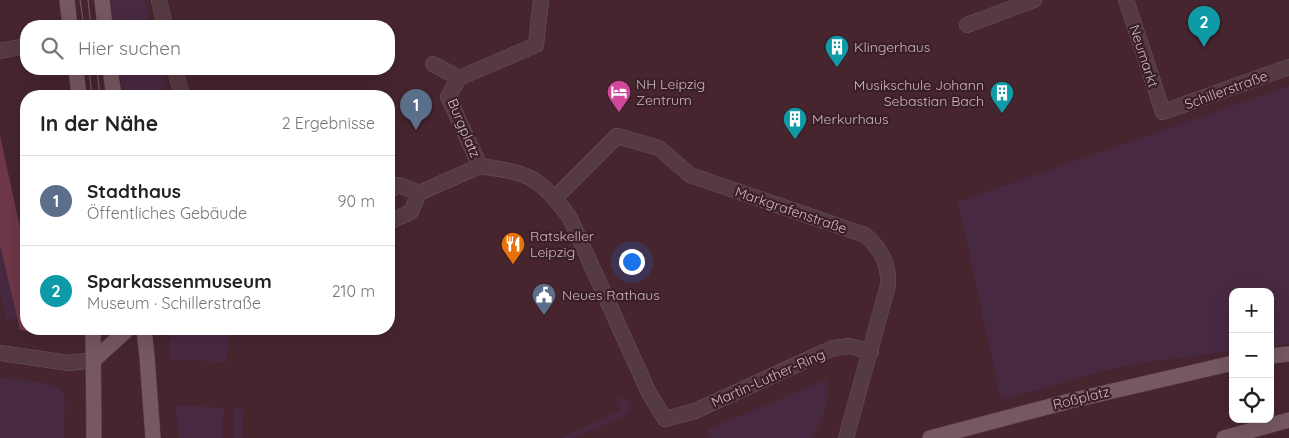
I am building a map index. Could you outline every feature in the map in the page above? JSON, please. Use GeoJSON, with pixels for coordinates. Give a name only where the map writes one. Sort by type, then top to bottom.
{"type":"FeatureCollection","features":[{"type":"Feature","properties":{"kind":"main road"},"geometry":{"type":"LineString","coordinates":[[67,0],[69,20]]}},
{"type":"Feature","properties":{"kind":"main road"},"geometry":{"type":"LineString","coordinates":[[102,0],[104,20]]}},
{"type":"Feature","properties":{"kind":"main road"},"geometry":{"type":"LineString","coordinates":[[77,75],[78,90]]}},
{"type":"Feature","properties":{"kind":"main road"},"geometry":{"type":"LineString","coordinates":[[111,75],[113,90]]}},
{"type":"Feature","properties":{"kind":"main road"},"geometry":{"type":"LineString","coordinates":[[93,335],[94,438]]}},
{"type":"Feature","properties":{"kind":"main road"},"geometry":{"type":"LineString","coordinates":[[94,360],[121,335]]}},
{"type":"Feature","properties":{"kind":"main road"},"geometry":{"type":"LineString","coordinates":[[145,335],[148,357],[152,438]]}},
{"type":"Feature","properties":{"kind":"main road"},"geometry":{"type":"LineString","coordinates":[[1274,356],[1289,354]]}},
{"type":"Feature","properties":{"kind":"main road","name":"Roßplatz"},"geometry":{"type":"LineString","coordinates":[[930,438],[1070,401],[1229,364]]}},
{"type":"Feature","properties":{"kind":"main road"},"geometry":{"type":"LineString","coordinates":[[1224,438],[1289,420]]}},
{"type":"Feature","properties":{"kind":"street"},"geometry":{"type":"LineString","coordinates":[[159,0],[163,20]]}},
{"type":"Feature","properties":{"kind":"street","name":"Burgplatz"},"geometry":{"type":"LineString","coordinates":[[541,0],[536,45],[459,78],[448,97],[480,166],[507,170],[538,181],[555,198],[570,218],[649,393],[666,419]]}},
{"type":"Feature","properties":{"kind":"street"},"geometry":{"type":"LineString","coordinates":[[967,25],[1034,0]]}},
{"type":"Feature","properties":{"kind":"street","name":"Neumarkt"},"geometry":{"type":"LineString","coordinates":[[1126,0],[1163,112]]}},
{"type":"Feature","properties":{"kind":"street"},"geometry":{"type":"LineString","coordinates":[[0,51],[20,47]]}},
{"type":"Feature","properties":{"kind":"street"},"geometry":{"type":"LineString","coordinates":[[433,64],[459,78]]}},
{"type":"Feature","properties":{"kind":"street","name":"Schillerstraße"},"geometry":{"type":"LineString","coordinates":[[1163,112],[1289,67]]}},
{"type":"Feature","properties":{"kind":"street"},"geometry":{"type":"LineString","coordinates":[[176,75],[180,90]]}},
{"type":"Feature","properties":{"kind":"street","name":"Markgrafenstraße"},"geometry":{"type":"LineString","coordinates":[[555,198],[617,136],[659,148],[690,176],[865,235],[884,256],[888,275],[888,285],[871,352]]}},
{"type":"Feature","properties":{"kind":"street"},"geometry":{"type":"LineString","coordinates":[[395,187],[399,185],[419,193],[480,166]]}},
{"type":"Feature","properties":{"kind":"street"},"geometry":{"type":"LineString","coordinates":[[395,219],[412,212],[419,193]]}},
{"type":"Feature","properties":{"kind":"street","name":"Martin-Luther-Ring"},"geometry":{"type":"LineString","coordinates":[[666,419],[695,410],[834,348],[850,346],[871,352]]}},
{"type":"Feature","properties":{"kind":"street"},"geometry":{"type":"LineString","coordinates":[[846,438],[871,352]]}},
{"type":"Feature","properties":{"kind":"street"},"geometry":{"type":"LineString","coordinates":[[0,353],[69,362],[94,360]]}},
{"type":"Feature","properties":{"kind":"shaded area"},"geometry":{"type":"Polygon","coordinates":[[[111,0],[145,0],[150,20],[113,20],[111,0]]]}},
{"type":"Feature","properties":{"kind":"shaded area"},"geometry":{"type":"Polygon","coordinates":[[[120,75],[162,75],[166,90],[122,90],[120,75]]]}},
{"type":"Feature","properties":{"kind":"shaded area"},"geometry":{"type":"Polygon","coordinates":[[[1289,86],[1289,344],[1274,346],[1274,288],[1229,288],[1229,352],[1118,367],[1001,400],[958,202],[1289,86]]]}},
{"type":"Feature","properties":{"kind":"shaded area"},"geometry":{"type":"Polygon","coordinates":[[[0,135],[20,228],[20,330],[0,245],[0,135]]]}},
{"type":"Feature","properties":{"kind":"shaded area"},"geometry":{"type":"Polygon","coordinates":[[[0,245],[17,318],[6,320],[0,294],[0,245]]]}},
{"type":"Feature","properties":{"kind":"shaded area"},"geometry":{"type":"Polygon","coordinates":[[[228,335],[227,362],[170,359],[170,336],[228,335]]]}},
{"type":"Feature","properties":{"kind":"shaded area"},"geometry":{"type":"Polygon","coordinates":[[[0,378],[45,383],[60,389],[65,398],[64,438],[0,438],[0,378]]]}},
{"type":"Feature","properties":{"kind":"shaded area"},"geometry":{"type":"Polygon","coordinates":[[[825,380],[828,385],[828,392],[825,409],[811,438],[712,438],[707,430],[825,380]]]}},
{"type":"Feature","properties":{"kind":"shaded area"},"geometry":{"type":"Polygon","coordinates":[[[624,396],[630,406],[628,414],[574,438],[561,438],[622,410],[617,399],[624,396]]]}},
{"type":"Feature","properties":{"kind":"shaded area"},"geometry":{"type":"Polygon","coordinates":[[[175,405],[224,408],[222,438],[179,438],[175,405]]]}},
{"type":"Feature","properties":{"kind":"shaded area"},"geometry":{"type":"Polygon","coordinates":[[[234,408],[244,409],[242,438],[233,438],[234,408]]]}},
{"type":"Feature","properties":{"kind":"tram line"},"geometry":{"type":"LineString","coordinates":[[80,0],[83,20]]}},
{"type":"Feature","properties":{"kind":"tram line"},"geometry":{"type":"LineString","coordinates":[[88,0],[90,20]]}},
{"type":"Feature","properties":{"kind":"tram line"},"geometry":{"type":"LineString","coordinates":[[90,75],[91,90]]}},
{"type":"Feature","properties":{"kind":"tram line"},"geometry":{"type":"LineString","coordinates":[[98,75],[99,90]]}},
{"type":"Feature","properties":{"kind":"place","name":"Sparkassenmuseum"},"geometry":{"type":"Point","coordinates":[1204,47]}},
{"type":"Feature","properties":{"kind":"place","name":"Klingerhaus"},"geometry":{"type":"Point","coordinates":[837,68]}},
{"type":"Feature","properties":{"kind":"place","name":"NH Leipzig Zentrum"},"geometry":{"type":"Point","coordinates":[619,113]}},
{"type":"Feature","properties":{"kind":"place","name":"Musikschule Johann Sebastian Bach"},"geometry":{"type":"Point","coordinates":[1002,114]}},
{"type":"Feature","properties":{"kind":"place","name":"Stadthaus"},"geometry":{"type":"Point","coordinates":[416,130]}},
{"type":"Feature","properties":{"kind":"place","name":"Merkurhaus"},"geometry":{"type":"Point","coordinates":[795,140]}},
{"type":"Feature","properties":{"kind":"place","name":"Ratskeller Leipzig"},"geometry":{"type":"Point","coordinates":[513,265]}},
{"type":"Feature","properties":{"kind":"place","name":"Neues Rathaus"},"geometry":{"type":"Point","coordinates":[544,316]}}]}
